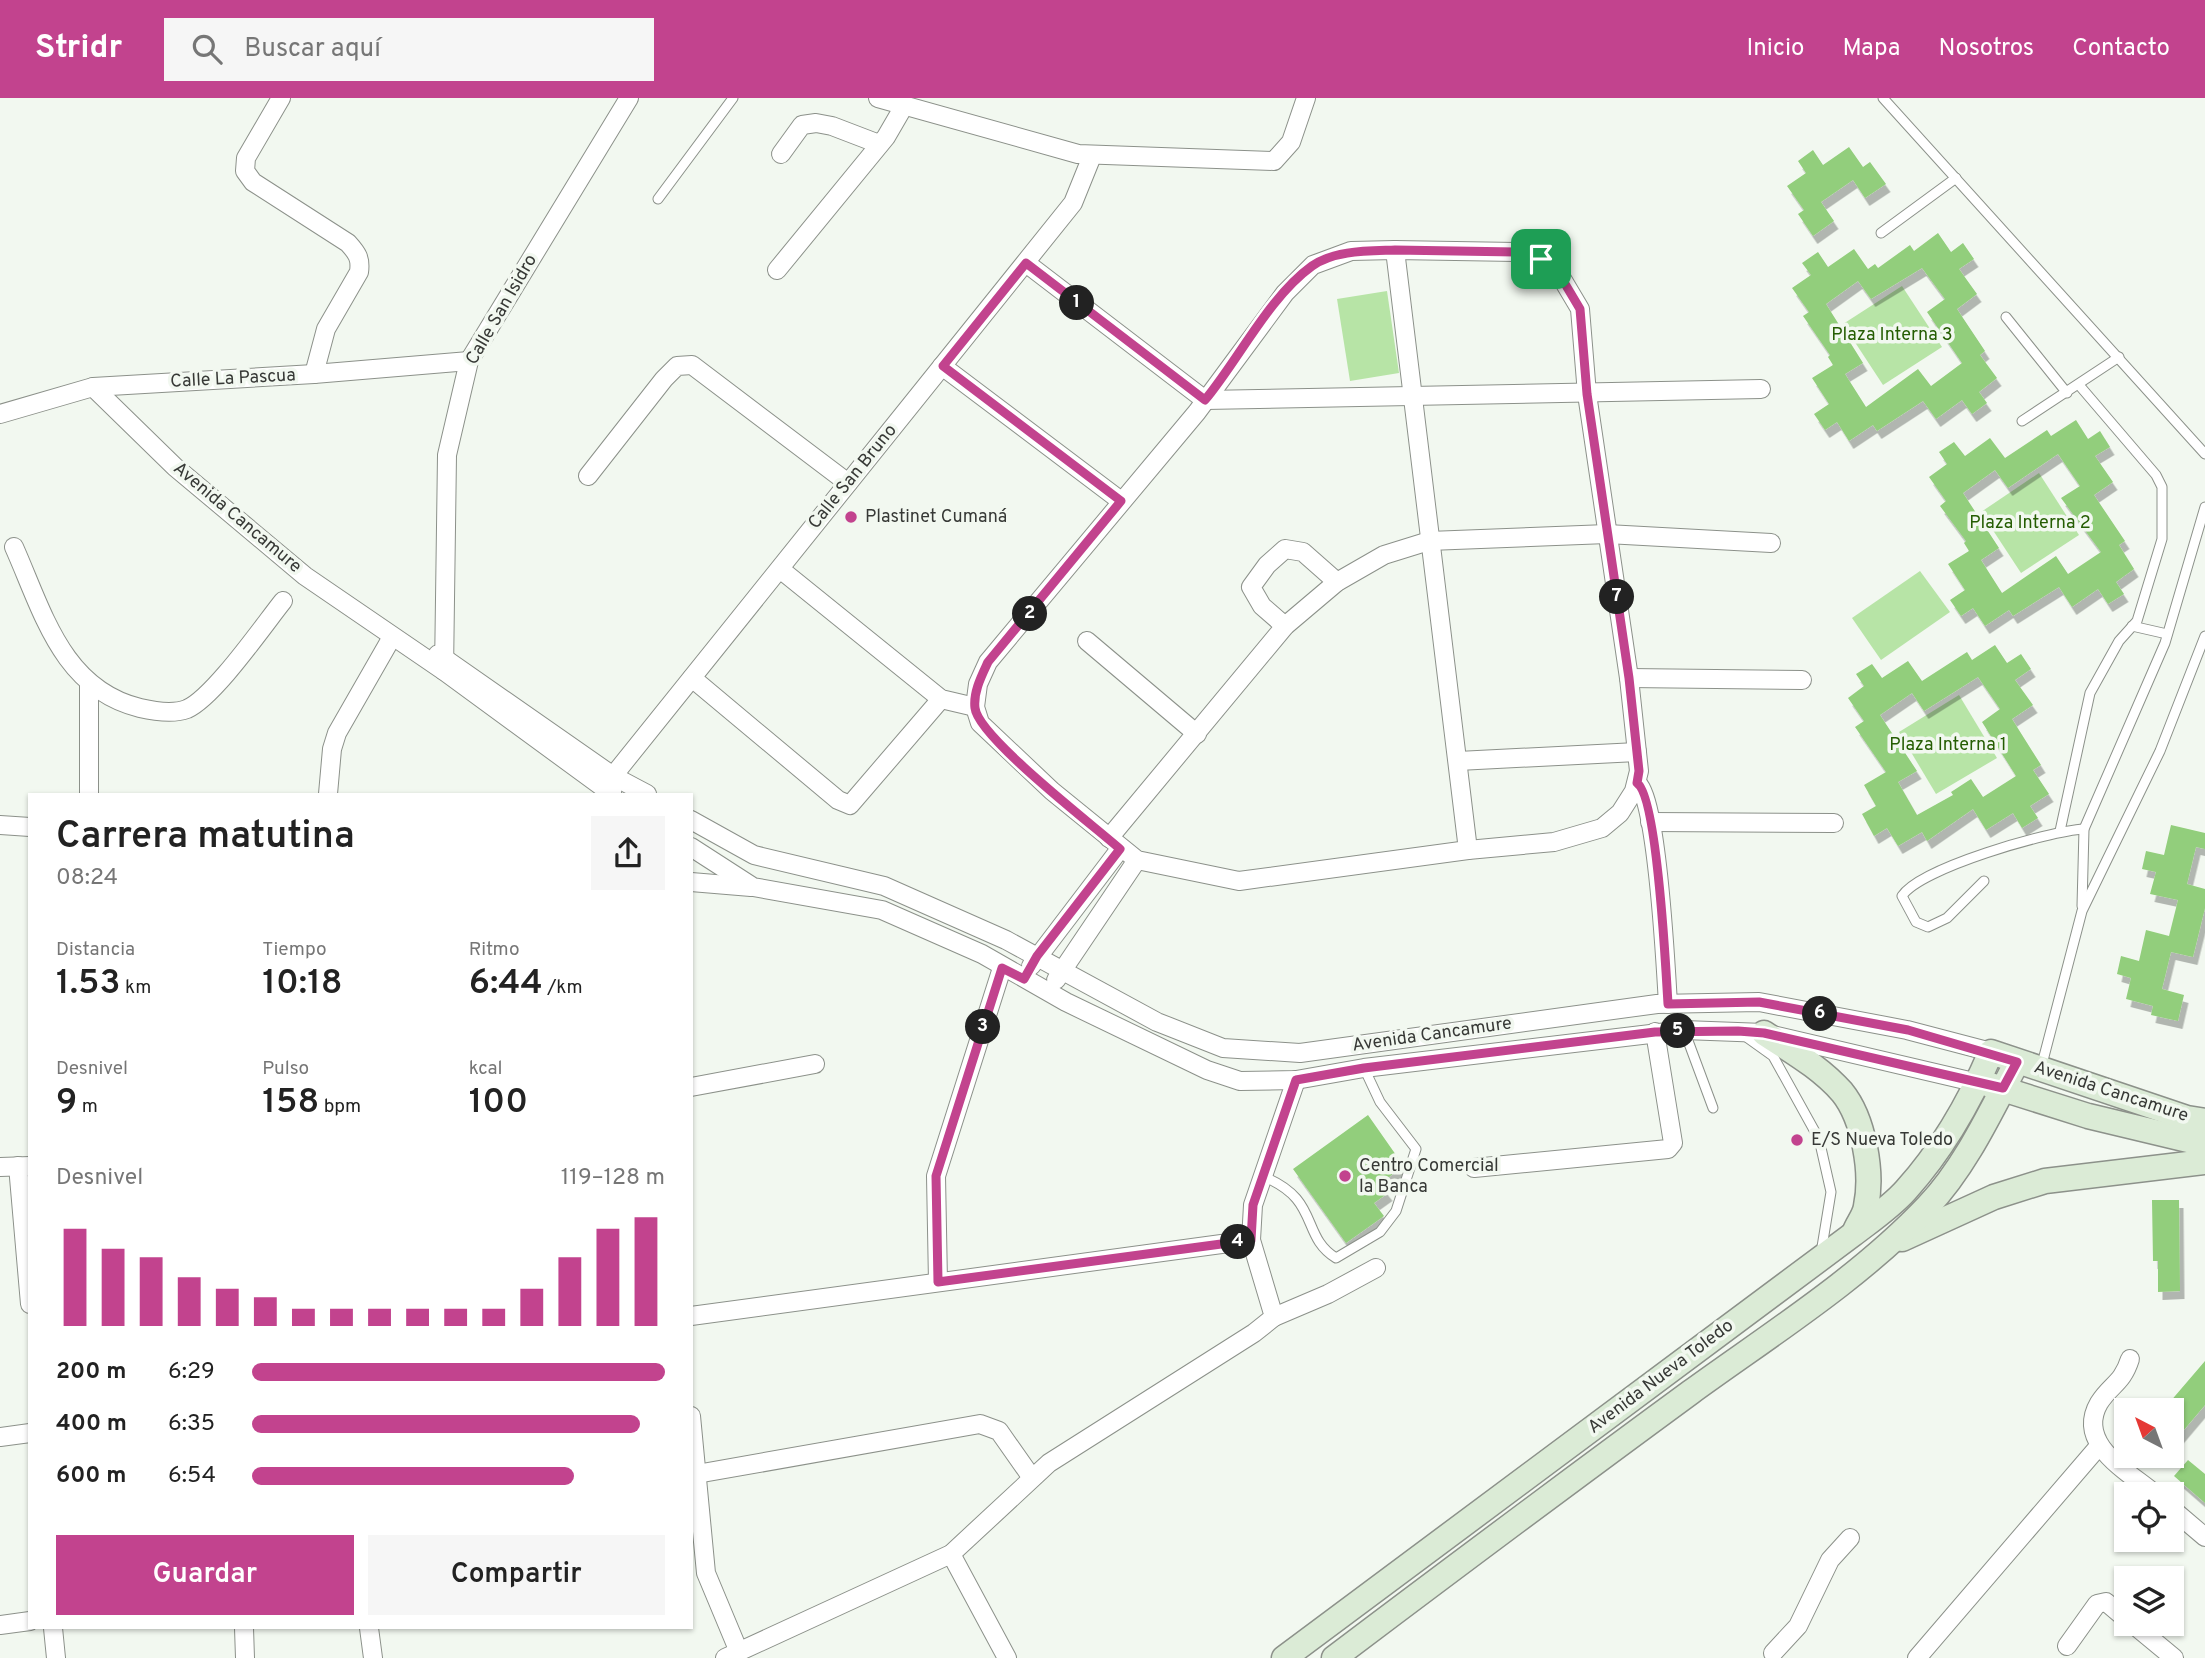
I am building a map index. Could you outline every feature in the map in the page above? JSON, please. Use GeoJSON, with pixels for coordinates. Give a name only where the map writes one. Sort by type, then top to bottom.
{"type":"FeatureCollection","features":[{"type":"Feature","properties":{"kind":"main road"},"geometry":{"type":"LineString","coordinates":[[1764,1033],[1819,1070],[1844,1094],[1854,1116],[1863,1143],[1867,1172],[1866,1208],[1852,1235]]}},
{"type":"Feature","properties":{"kind":"main road","name":"Avenida Cancamure"},"geometry":{"type":"LineString","coordinates":[[1991,1052],[2205,1121]]}},
{"type":"Feature","properties":{"kind":"main road","name":"Avenida Nueva Toledo"},"geometry":{"type":"LineString","coordinates":[[1284,1658],[1852,1235],[1905,1191],[1945,1139],[1978,1083],[1991,1052]]}},
{"type":"Feature","properties":{"kind":"main road","name":"Avenida Nueva Toledo"},"geometry":{"type":"LineString","coordinates":[[1334,1658],[1544,1499],[1825,1294],[1883,1248],[1930,1205],[1967,1152],[2003,1088],[2029,1065]]}},
{"type":"Feature","properties":{"kind":"main road","name":"Avenida Cancamure"},"geometry":{"type":"LineString","coordinates":[[1978,1083],[2003,1088],[2088,1116],[2205,1144]]}},
{"type":"Feature","properties":{"kind":"main road"},"geometry":{"type":"LineString","coordinates":[[1883,1248],[1994,1197],[2045,1181],[2205,1161]]}},
{"type":"Feature","properties":{"kind":"street"},"geometry":{"type":"LineString","coordinates":[[281,98],[246,158],[245,171],[253,181],[348,243],[358,253],[360,263],[359,272],[326,329],[314,374]]}},
{"type":"Feature","properties":{"kind":"street","name":"Calle San Isidro"},"geometry":{"type":"LineString","coordinates":[[445,664],[447,455],[469,361],[629,98]]}},
{"type":"Feature","properties":{"kind":"street"},"geometry":{"type":"LineString","coordinates":[[878,98],[1092,156],[1274,161],[1291,142],[1306,98]]}},
{"type":"Feature","properties":{"kind":"street"},"geometry":{"type":"LineString","coordinates":[[777,270],[879,144],[904,106]]}},
{"type":"Feature","properties":{"kind":"street"},"geometry":{"type":"LineString","coordinates":[[781,154],[802,125],[816,123],[879,144]]}},
{"type":"Feature","properties":{"kind":"street","name":"Calle San Bruno"},"geometry":{"type":"LineString","coordinates":[[613,776],[1073,203],[1092,156]]}},
{"type":"Feature","properties":{"kind":"street"},"geometry":{"type":"LineString","coordinates":[[1395,250],[1468,850]]}},
{"type":"Feature","properties":{"kind":"street"},"geometry":{"type":"LineString","coordinates":[[1351,251],[1516,252],[1541,259],[1558,272],[1580,309],[1587,394],[1629,678],[1637,752],[1637,783],[1620,813],[1602,828],[1554,842],[1468,850],[1239,881],[1137,860],[1052,791],[980,723],[975,707],[978,684],[988,662],[1205,400],[1285,293],[1313,265],[1351,251]]}},
{"type":"Feature","properties":{"kind":"street"},"geometry":{"type":"LineString","coordinates":[[1026,263],[1205,400],[1587,394],[1761,388]]}},
{"type":"Feature","properties":{"kind":"street","name":"Calle La Pascua"},"geometry":{"type":"LineString","coordinates":[[0,414],[93,387],[314,374],[469,361]]}},
{"type":"Feature","properties":{"kind":"street"},"geometry":{"type":"LineString","coordinates":[[588,476],[664,379],[677,366],[692,365],[848,482]]}},
{"type":"Feature","properties":{"kind":"street"},"geometry":{"type":"LineString","coordinates":[[943,366],[1121,501]]}},
{"type":"Feature","properties":{"kind":"street","name":"Avenida Cancamure"},"geometry":{"type":"LineString","coordinates":[[93,387],[175,467],[288,562],[393,637],[445,664],[613,776],[645,793]]}},
{"type":"Feature","properties":{"kind":"street"},"geometry":{"type":"LineString","coordinates":[[1024,979],[1037,956],[1068,919],[1114,844],[1197,734],[1285,626],[1337,582],[1384,555],[1429,541],[1607,534],[1771,542]]}},
{"type":"Feature","properties":{"kind":"street"},"geometry":{"type":"LineString","coordinates":[[14,547],[60,650],[89,683],[115,702],[154,711],[187,709],[207,693],[283,601]]}},
{"type":"Feature","properties":{"kind":"street"},"geometry":{"type":"LineString","coordinates":[[1285,626],[1262,606],[1251,587],[1267,565],[1285,549],[1303,552],[1337,582]]}},
{"type":"Feature","properties":{"kind":"street"},"geometry":{"type":"LineString","coordinates":[[780,569],[941,699],[975,707]]}},
{"type":"Feature","properties":{"kind":"street"},"geometry":{"type":"LineString","coordinates":[[328,793],[332,749],[337,733],[393,637]]}},
{"type":"Feature","properties":{"kind":"street"},"geometry":{"type":"LineString","coordinates":[[1087,641],[1197,734]]}},
{"type":"Feature","properties":{"kind":"street","name":"Avenida Cancamure"},"geometry":{"type":"LineString","coordinates":[[445,664],[611,793]]}},
{"type":"Feature","properties":{"kind":"street"},"geometry":{"type":"LineString","coordinates":[[692,678],[838,800],[850,805],[941,699]]}},
{"type":"Feature","properties":{"kind":"street"},"geometry":{"type":"LineString","coordinates":[[1629,678],[1802,680]]}},
{"type":"Feature","properties":{"kind":"street"},"geometry":{"type":"LineString","coordinates":[[89,683],[89,793]]}},
{"type":"Feature","properties":{"kind":"street"},"geometry":{"type":"LineString","coordinates":[[1458,761],[1637,752]]}},
{"type":"Feature","properties":{"kind":"street"},"geometry":{"type":"LineString","coordinates":[[612,793],[613,776]]}},
{"type":"Feature","properties":{"kind":"street"},"geometry":{"type":"LineString","coordinates":[[1637,783],[1645,792],[1650,822],[1668,1004]]}},
{"type":"Feature","properties":{"kind":"street","name":"Avenida Cancamure"},"geometry":{"type":"LineString","coordinates":[[693,821],[754,855],[884,886],[1037,956],[1157,1022],[1223,1048],[1300,1053],[1668,1004],[1759,1002],[1908,1030],[1991,1052]]}},
{"type":"Feature","properties":{"kind":"street"},"geometry":{"type":"LineString","coordinates":[[1650,822],[1834,823]]}},
{"type":"Feature","properties":{"kind":"street"},"geometry":{"type":"LineString","coordinates":[[0,825],[28,827]]}},
{"type":"Feature","properties":{"kind":"street"},"geometry":{"type":"LineString","coordinates":[[693,848],[753,887]]}},
{"type":"Feature","properties":{"kind":"street"},"geometry":{"type":"LineString","coordinates":[[1049,993],[1137,860]]}},
{"type":"Feature","properties":{"kind":"street"},"geometry":{"type":"LineString","coordinates":[[693,882],[753,887],[882,910],[982,954],[1002,968],[936,1176],[938,1282]]}},
{"type":"Feature","properties":{"kind":"street"},"geometry":{"type":"LineString","coordinates":[[1068,919],[1089,933]]}},
{"type":"Feature","properties":{"kind":"street","name":"Avenida Cancamure"},"geometry":{"type":"LineString","coordinates":[[1002,968],[1207,1070],[1240,1081],[1296,1080],[1364,1068],[1684,1030],[1764,1033],[1978,1083]]}},
{"type":"Feature","properties":{"kind":"street"},"geometry":{"type":"LineString","coordinates":[[1474,1168],[1668,1149],[1673,1143],[1655,1032]]}},
{"type":"Feature","properties":{"kind":"street"},"geometry":{"type":"LineString","coordinates":[[693,1087],[815,1064]]}},
{"type":"Feature","properties":{"kind":"street"},"geometry":{"type":"LineString","coordinates":[[1273,1317],[1251,1240],[1253,1205],[1296,1080]]}},
{"type":"Feature","properties":{"kind":"street"},"geometry":{"type":"LineString","coordinates":[[16,1166],[28,1284]]}},
{"type":"Feature","properties":{"kind":"street"},"geometry":{"type":"LineString","coordinates":[[693,1316],[1251,1240]]}},
{"type":"Feature","properties":{"kind":"street"},"geometry":{"type":"LineString","coordinates":[[693,1455],[706,1573],[732,1655],[951,1555],[1049,1463],[1254,1333],[1273,1317],[1328,1294],[1376,1268]]}},
{"type":"Feature","properties":{"kind":"street"},"geometry":{"type":"LineString","coordinates":[[2130,1359],[2124,1378],[2100,1401],[2092,1431],[2099,1447],[2141,1482]]}},
{"type":"Feature","properties":{"kind":"street"},"geometry":{"type":"LineString","coordinates":[[694,1475],[980,1424],[999,1431],[1032,1478]]}},
{"type":"Feature","properties":{"kind":"street"},"geometry":{"type":"LineString","coordinates":[[0,1437],[28,1433]]}},
{"type":"Feature","properties":{"kind":"street"},"geometry":{"type":"LineString","coordinates":[[1917,1658],[2099,1447]]}},
{"type":"Feature","properties":{"kind":"street"},"geometry":{"type":"LineString","coordinates":[[2184,1520],[2205,1538]]}},
{"type":"Feature","properties":{"kind":"street"},"geometry":{"type":"LineString","coordinates":[[1755,1658],[1775,1655],[1798,1626],[1830,1560],[1850,1538]]}},
{"type":"Feature","properties":{"kind":"street"},"geometry":{"type":"LineString","coordinates":[[951,1555],[1007,1658]]}},
{"type":"Feature","properties":{"kind":"street"},"geometry":{"type":"LineString","coordinates":[[2067,1646],[2097,1604],[2106,1602],[2114,1609]]}},
{"type":"Feature","properties":{"kind":"street"},"geometry":{"type":"LineString","coordinates":[[0,1625],[28,1620]]}},
{"type":"Feature","properties":{"kind":"street"},"geometry":{"type":"LineString","coordinates":[[53,1629],[56,1658]]}},
{"type":"Feature","properties":{"kind":"street"},"geometry":{"type":"LineString","coordinates":[[244,1629],[246,1658]]}},
{"type":"Feature","properties":{"kind":"street"},"geometry":{"type":"LineString","coordinates":[[369,1629],[373,1658]]}},
{"type":"Feature","properties":{"kind":"street"},"geometry":{"type":"LineString","coordinates":[[2147,1636],[2174,1658]]}},
{"type":"Feature","properties":{"kind":"lane"},"geometry":{"type":"LineString","coordinates":[[658,199],[733,98]]}},
{"type":"Feature","properties":{"kind":"lane"},"geometry":{"type":"LineString","coordinates":[[1883,98],[2205,454]]}},
{"type":"Feature","properties":{"kind":"lane"},"geometry":{"type":"LineString","coordinates":[[1881,233],[1956,178]]}},
{"type":"Feature","properties":{"kind":"lane"},"geometry":{"type":"LineString","coordinates":[[2006,317],[2067,393]]}},
{"type":"Feature","properties":{"kind":"lane"},"geometry":{"type":"LineString","coordinates":[[2022,421],[2119,357]]}},
{"type":"Feature","properties":{"kind":"lane"},"geometry":{"type":"LineString","coordinates":[[2060,831],[2090,692],[2119,641],[2137,621],[2162,539],[2162,487],[2156,475],[2079,385]]}},
{"type":"Feature","properties":{"kind":"lane"},"geometry":{"type":"LineString","coordinates":[[2082,911],[2084,829],[2168,634],[2205,507]]}},
{"type":"Feature","properties":{"kind":"lane"},"geometry":{"type":"LineString","coordinates":[[2132,626],[2168,634]]}},
{"type":"Feature","properties":{"kind":"lane"},"geometry":{"type":"LineString","coordinates":[[2029,1065],[2082,911],[2160,751],[2205,636]]}},
{"type":"Feature","properties":{"kind":"lane"},"geometry":{"type":"LineString","coordinates":[[1984,881],[1947,918],[1928,927],[1916,922],[1902,896],[1969,857],[2036,841],[2060,831],[2084,829]]}},
{"type":"Feature","properties":{"kind":"lane"},"geometry":{"type":"LineString","coordinates":[[1684,1030],[1713,1108]]}},
{"type":"Feature","properties":{"kind":"lane"},"geometry":{"type":"LineString","coordinates":[[1738,1031],[1773,1056],[1819,1139],[1831,1192],[1820,1259]]}},
{"type":"Feature","properties":{"kind":"lane"},"geometry":{"type":"LineString","coordinates":[[1262,1176],[1285,1185],[1301,1201],[1324,1251],[1336,1258],[1380,1232],[1396,1211],[1416,1149],[1376,1095],[1364,1068]]}},
{"type":"Feature","properties":{"kind":"green space","name":"Plaza Interna 3"},"geometry":{"type":"Polygon","coordinates":[[[1902,286],[1942,347],[1883,385],[1843,324],[1902,286]]]}},
{"type":"Feature","properties":{"kind":"green space"},"geometry":{"type":"Polygon","coordinates":[[[1387,291],[1399,373],[1350,381],[1337,299],[1387,291]]]}},
{"type":"Feature","properties":{"kind":"green space","name":"Plaza Interna 2"},"geometry":{"type":"Polygon","coordinates":[[[2039,473],[2079,535],[2021,573],[1981,512],[2039,473]]]}},
{"type":"Feature","properties":{"kind":"green space"},"geometry":{"type":"Polygon","coordinates":[[[1920,571],[1950,612],[1881,660],[1852,618],[1920,571]]]}},
{"type":"Feature","properties":{"kind":"green space","name":"Plaza Interna 1"},"geometry":{"type":"Polygon","coordinates":[[[1959,695],[1997,758],[1936,794],[1899,732],[1959,695]]]}},
{"type":"Feature","properties":{"kind":"building"},"geometry":{"type":"Polygon","coordinates":[[[1849,147],[1863,167],[1870,162],[1886,184],[1865,198],[1853,180],[1821,202],[1834,221],[1813,236],[1798,214],[1804,210],[1787,186],[1806,173],[1798,161],[1813,150],[1823,165],[1849,147]]]}},
{"type":"Feature","properties":{"kind":"building"},"geometry":{"type":"Polygon","coordinates":[[[1938,233],[1951,252],[1963,243],[1974,259],[1959,269],[1977,294],[1957,309],[1985,351],[1980,355],[1997,378],[1979,392],[1987,403],[1972,414],[1962,400],[1936,419],[1923,401],[1877,431],[1873,425],[1849,441],[1837,422],[1825,430],[1814,414],[1829,404],[1812,378],[1833,365],[1828,357],[1830,355],[1803,316],[1809,312],[1792,288],[1811,275],[1802,263],[1818,252],[1828,267],[1854,249],[1868,269],[1875,264],[1878,268],[1910,245],[1914,251],[1938,233]],[[1922,268],[1871,299],[1858,281],[1826,304],[1863,363],[1845,374],[1866,407],[1918,369],[1931,386],[1962,363],[1927,312],[1945,299],[1922,268]]]}},
{"type":"Feature","properties":{"kind":"building"},"geometry":{"type":"Polygon","coordinates":[[[2076,420],[2088,439],[2100,431],[2110,447],[2095,456],[2113,482],[2094,495],[2125,541],[2119,545],[2134,569],[2116,582],[2124,594],[2108,604],[2098,589],[2072,607],[2059,587],[2013,616],[2009,610],[1985,626],[1973,608],[1961,616],[1950,600],[1965,590],[1948,564],[1969,551],[1964,543],[1966,541],[1940,506],[1946,501],[1929,477],[1947,464],[1939,452],[1954,442],[1965,456],[1990,438],[2005,458],[2047,430],[2051,436],[2076,420]],[[2058,454],[2008,488],[1995,470],[1963,493],[1999,548],[1981,560],[2002,593],[2056,556],[2068,574],[2101,552],[2061,498],[2080,486],[2058,454]]]}},
{"type":"Feature","properties":{"kind":"building"},"geometry":{"type":"Polygon","coordinates":[[[1995,645],[2007,663],[2021,654],[2031,669],[2015,680],[2033,705],[2012,719],[2041,765],[2033,770],[2049,794],[2030,806],[2038,818],[2022,828],[2013,813],[1986,830],[1973,809],[1927,841],[1922,832],[1898,846],[1887,828],[1874,836],[1862,814],[1876,806],[1864,785],[1886,772],[1855,727],[1864,721],[1848,698],[1864,686],[1856,674],[1872,664],[1882,678],[1908,661],[1922,681],[1967,652],[1972,660],[1995,645]],[[1978,677],[1924,711],[1912,693],[1880,715],[1917,771],[1898,782],[1917,815],[1953,795],[1951,792],[1971,779],[1983,797],[2016,776],[1982,722],[2000,709],[1978,677]]]}},
{"type":"Feature","properties":{"kind":"building"},"geometry":{"type":"Polygon","coordinates":[[[2171,825],[2205,833],[2205,849],[2196,847],[2187,884],[2205,889],[2205,908],[2193,957],[2171,952],[2162,989],[2184,995],[2178,1021],[2151,1015],[2153,1006],[2126,999],[2131,978],[2117,974],[2121,956],[2139,961],[2146,930],[2169,936],[2178,900],[2150,894],[2156,872],[2142,869],[2146,851],[2164,855],[2171,825]]]}},
{"type":"Feature","properties":{"kind":"building","name":"Centro Comercial la Banca"},"geometry":{"type":"Polygon","coordinates":[[[1368,1115],[1403,1165],[1381,1184],[1388,1193],[1374,1203],[1384,1216],[1346,1243],[1293,1169],[1368,1115]]]}},
{"type":"Feature","properties":{"kind":"building"},"geometry":{"type":"Polygon","coordinates":[[[2152,1200],[2179,1200],[2180,1291],[2158,1292],[2158,1261],[2153,1261],[2152,1200]]]}},
{"type":"Feature","properties":{"kind":"building"},"geometry":{"type":"Polygon","coordinates":[[[2205,1361],[2205,1405],[2184,1430],[2184,1398],[2173,1398],[2205,1361]]]}},
{"type":"Feature","properties":{"kind":"building"},"geometry":{"type":"Polygon","coordinates":[[[2188,1460],[2205,1474],[2205,1503],[2174,1476],[2184,1468],[2188,1460]]]}},
{"type":"Feature","properties":{"kind":"place","name":"Plastinet Cumaná"},"geometry":{"type":"Point","coordinates":[851,517]}},
{"type":"Feature","properties":{"kind":"place","name":"E/S Nueva Toledo"},"geometry":{"type":"Point","coordinates":[1797,1140]}},
{"type":"Feature","properties":{"kind":"place","name":"Centro Comercial la Banca"},"geometry":{"type":"Point","coordinates":[1345,1176]}},
{"type":"Feature","properties":{"kind":"route"},"geometry":{"type":"LineString","coordinates":[[1351,251],[1516,252],[1541,259],[1558,272],[1570,288],[1580,309],[1587,394],[1629,678],[1639,771],[1637,783],[1645,792],[1656,860],[1668,1004],[1759,1002],[1908,1030],[1991,1052],[2017,1062],[2003,1088],[1764,1033],[1684,1030],[1364,1068],[1296,1080],[1253,1205],[1251,1240],[1135,1258],[938,1282],[936,1176],[1002,968],[1024,979],[1037,956],[1120,849],[1052,791],[980,723],[975,707],[978,684],[988,662],[1121,501],[943,366],[1026,263],[1205,400],[1285,293],[1313,265],[1351,251]]}}]}
